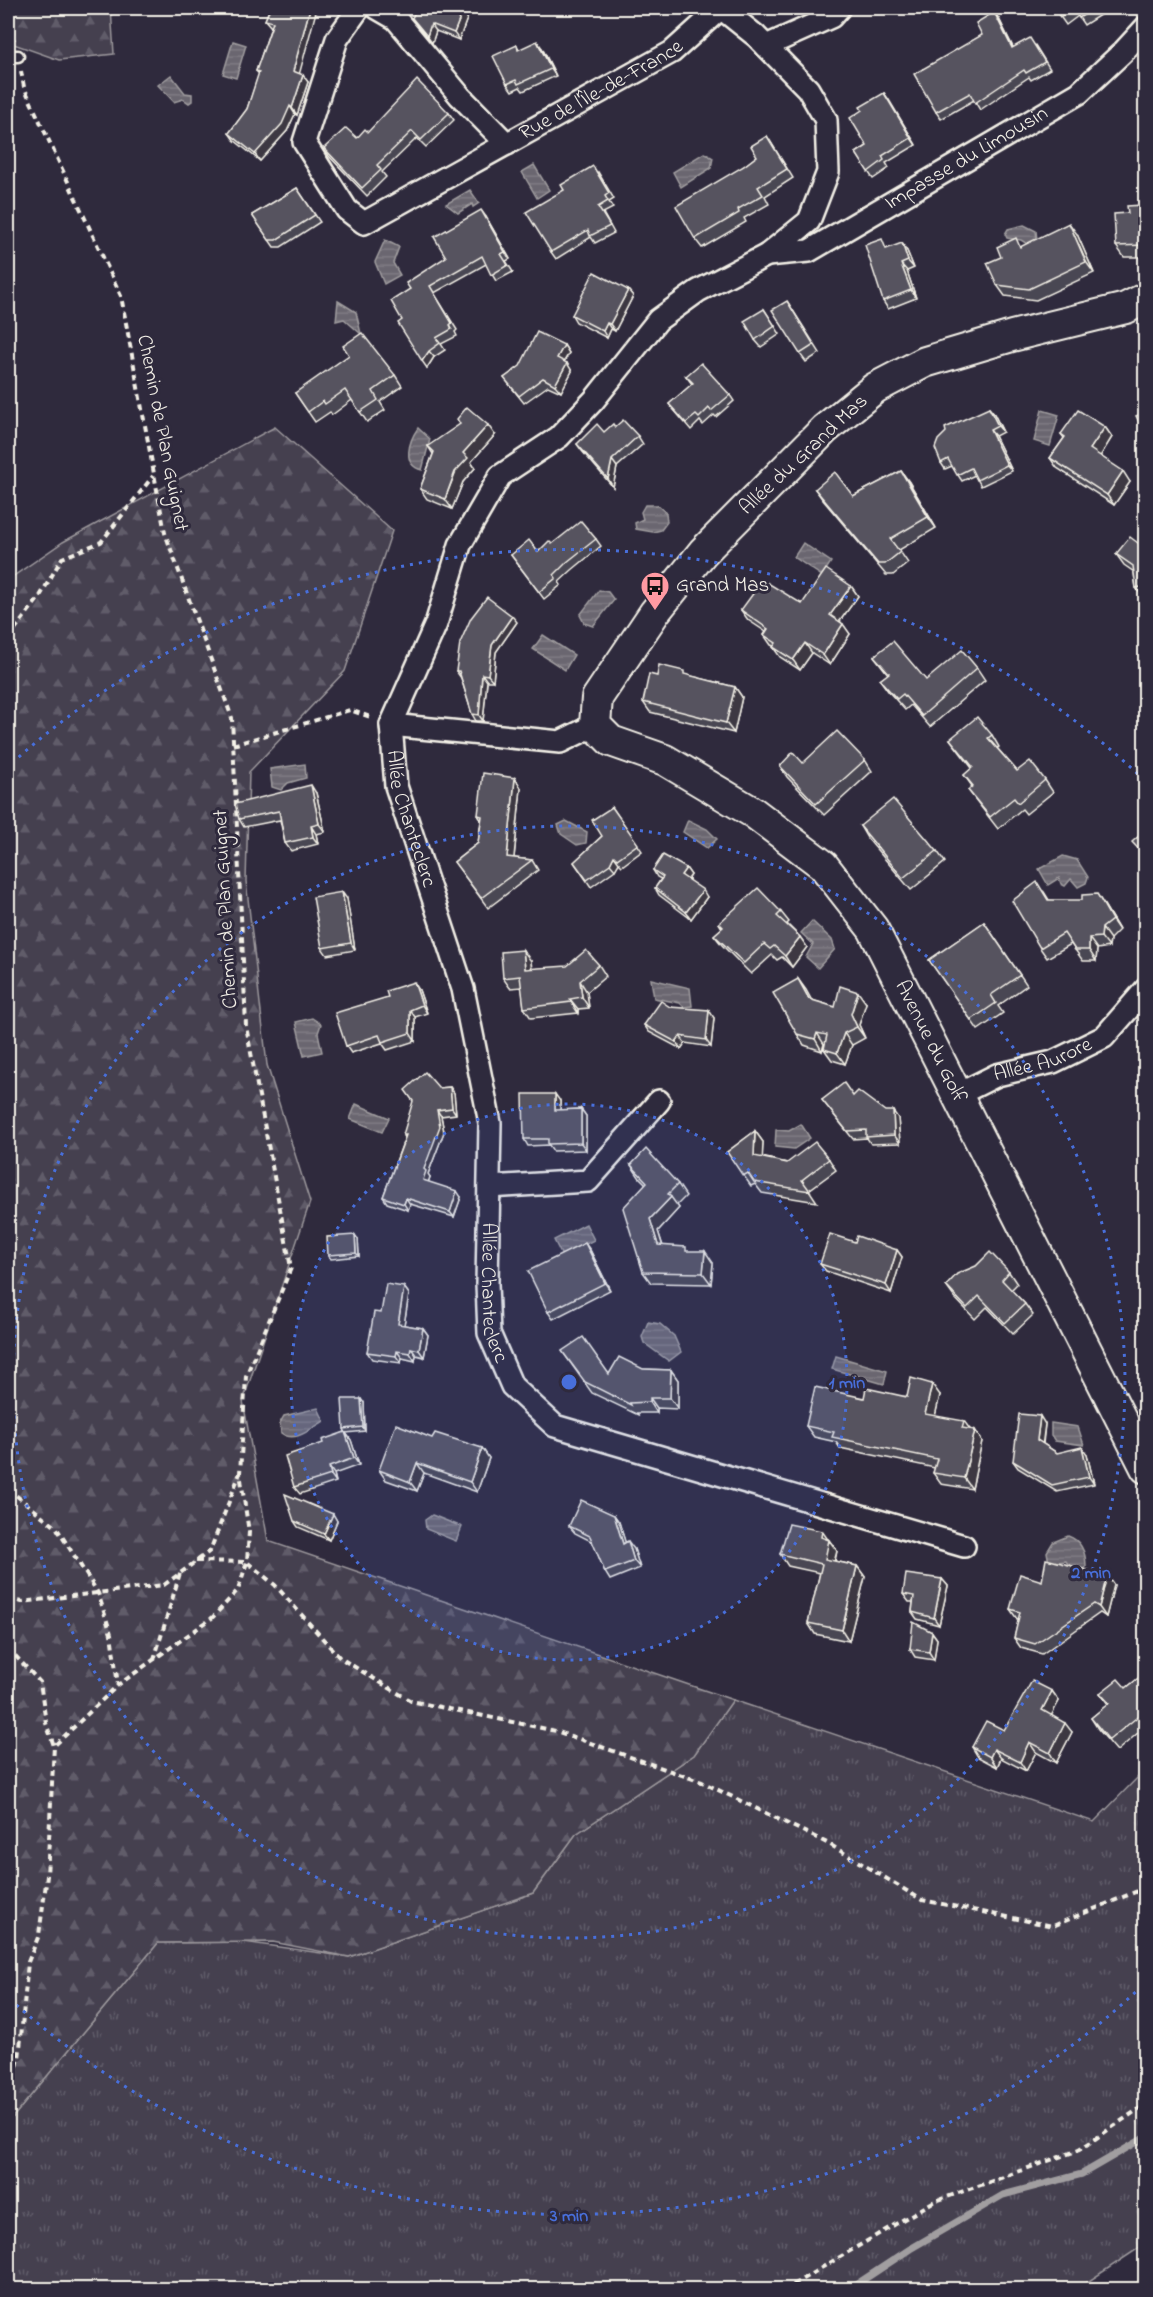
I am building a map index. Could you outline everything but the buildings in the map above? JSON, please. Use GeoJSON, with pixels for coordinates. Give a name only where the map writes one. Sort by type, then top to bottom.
{"type":"FeatureCollection","features":[{"type":"Feature","properties":{"kind":"street","name":"Rue de l'Île-de-France"},"geometry":{"type":"LineString","coordinates":[[359,8],[337,39],[304,142],[347,210],[364,223],[672,52],[721,8]]}},
{"type":"Feature","properties":{"kind":"street","name":"Rue de l'Île-de-France"},"geometry":{"type":"LineString","coordinates":[[377,8],[396,20],[460,96],[507,144]]}},
{"type":"Feature","properties":{"kind":"street"},"geometry":{"type":"LineString","coordinates":[[596,725],[560,742],[390,725],[436,624],[460,545],[500,476],[559,437],[594,400],[658,320],[698,291],[767,255],[809,221],[828,172],[826,120],[808,89],[766,46],[721,8]]}},
{"type":"Feature","properties":{"kind":"street"},"geometry":{"type":"LineString","coordinates":[[766,46],[831,17],[839,8]]}},
{"type":"Feature","properties":{"kind":"street","name":"Impasse du Limousin"},"geometry":{"type":"LineString","coordinates":[[767,255],[809,251],[1079,93],[1124,52],[1146,27]]}},
{"type":"Feature","properties":{"kind":"street","name":"Allée du Grand Mas"},"geometry":{"type":"LineString","coordinates":[[596,725],[597,699],[655,612],[703,552],[825,429],[875,388],[925,362],[1012,336],[1126,308],[1146,298]]}},
{"type":"Feature","properties":{"kind":"street","name":"Allée Chanteclerc"},"geometry":{"type":"LineString","coordinates":[[390,725],[396,786],[463,989],[490,1123],[487,1284],[489,1333],[512,1386],[555,1426],[964,1546]]}},
{"type":"Feature","properties":{"kind":"street","name":"Avenue du Golf"},"geometry":{"type":"LineString","coordinates":[[596,725],[611,741],[665,760],[744,807],[823,865],[873,929],[1146,1468]]}},
{"type":"Feature","properties":{"kind":"street","name":"Allée Aurore"},"geometry":{"type":"LineString","coordinates":[[957,1095],[997,1075],[1053,1062],[1104,1037],[1146,989]]}},
{"type":"Feature","properties":{"kind":"street"},"geometry":{"type":"LineString","coordinates":[[489,1187],[588,1181],[659,1101]]}},
{"type":"Feature","properties":{"kind":"path","name":"Chemin de Plan Guignet"},"geometry":{"type":"LineString","coordinates":[[8,8],[13,56],[24,87],[121,296],[165,533],[232,718],[246,1026],[291,1268],[246,1376],[240,1473],[249,1532],[247,1562],[238,1590],[212,1618],[118,1685],[54,1746]]}},
{"type":"Feature","properties":{"kind":"path"},"geometry":{"type":"LineString","coordinates":[[8,638],[39,598],[62,558],[101,542],[154,475]]}},
{"type":"Feature","properties":{"kind":"path"},"geometry":{"type":"LineString","coordinates":[[233,745],[350,710],[390,725]]}},
{"type":"Feature","properties":{"kind":"path"},"geometry":{"type":"LineString","coordinates":[[8,1598],[22,1602],[164,1585],[210,1551],[240,1473]]}},
{"type":"Feature","properties":{"kind":"path"},"geometry":{"type":"LineString","coordinates":[[8,1489],[56,1527],[98,1593],[111,1634],[118,1685]]}},
{"type":"Feature","properties":{"kind":"path"},"geometry":{"type":"LineString","coordinates":[[196,1561],[247,1562],[275,1585],[340,1658],[411,1701],[556,1731],[702,1782],[829,1844],[922,1900],[1053,1926],[1140,1890],[1146,1893]]}},
{"type":"Feature","properties":{"kind":"path"},"geometry":{"type":"LineString","coordinates":[[154,1660],[181,1572]]}},
{"type":"Feature","properties":{"kind":"path"},"geometry":{"type":"LineString","coordinates":[[8,1648],[40,1682],[46,1723],[54,1746],[44,1900],[39,1935],[28,1962],[19,2059],[8,2097]]}},
{"type":"Feature","properties":{"kind":"path"},"geometry":{"type":"LineString","coordinates":[[784,2289],[933,2202],[1079,2150],[1146,2104]]}},
{"type":"Feature","properties":{"kind":"path"},"geometry":{"type":"LineString","coordinates":[[8,2266],[16,2289]]}},
{"type":"Feature","properties":{"kind":"green space"},"geometry":{"type":"Polygon","coordinates":[[[8,8],[111,8],[114,54],[59,60],[8,42],[8,8]]]}},
{"type":"Feature","properties":{"kind":"green space"},"geometry":{"type":"Polygon","coordinates":[[[275,427],[392,531],[345,671],[249,772],[246,881],[267,1065],[310,1202],[243,1401],[268,1541],[733,1700],[694,1755],[576,1834],[533,1893],[349,1957],[273,1942],[158,1943],[8,2123],[8,580],[63,542],[275,427]]]}},
{"type":"Feature","properties":{"kind":"green space"},"geometry":{"type":"Polygon","coordinates":[[[733,1700],[1094,1822],[1145,1770],[1145,2244],[1077,2289],[8,2290],[8,2123],[158,1943],[244,1942],[349,1957],[533,1893],[576,1834],[694,1755],[733,1700]]]}},
{"type":"Feature","properties":{"kind":"shaded area"},"geometry":{"type":"Polygon","coordinates":[[[233,41],[246,45],[236,78],[223,74],[233,41]]]}},
{"type":"Feature","properties":{"kind":"shaded area"},"geometry":{"type":"Polygon","coordinates":[[[171,75],[185,93],[192,94],[192,101],[189,103],[183,99],[174,102],[158,85],[171,75]]]}},
{"type":"Feature","properties":{"kind":"shaded area"},"geometry":{"type":"Polygon","coordinates":[[[704,153],[713,158],[711,168],[681,187],[673,172],[704,153]]]}},
{"type":"Feature","properties":{"kind":"shaded area"},"geometry":{"type":"Polygon","coordinates":[[[534,165],[549,190],[537,198],[522,172],[534,165]]]}},
{"type":"Feature","properties":{"kind":"shaded area"},"geometry":{"type":"Polygon","coordinates":[[[470,190],[479,203],[473,207],[472,204],[458,213],[446,204],[470,190]]]}},
{"type":"Feature","properties":{"kind":"shaded area"},"geometry":{"type":"Polygon","coordinates":[[[1024,225],[1036,231],[1037,240],[1029,245],[1021,240],[1007,238],[1005,234],[1008,229],[1024,225]]]}},
{"type":"Feature","properties":{"kind":"shaded area"},"geometry":{"type":"Polygon","coordinates":[[[385,240],[399,247],[393,263],[400,275],[384,284],[375,262],[385,240]]]}},
{"type":"Feature","properties":{"kind":"shaded area"},"geometry":{"type":"Polygon","coordinates":[[[338,301],[356,312],[361,334],[344,319],[336,321],[338,301]]]}},
{"type":"Feature","properties":{"kind":"shaded area"},"geometry":{"type":"Polygon","coordinates":[[[1042,410],[1059,415],[1050,446],[1034,441],[1042,410]]]}},
{"type":"Feature","properties":{"kind":"shaded area"},"geometry":{"type":"Polygon","coordinates":[[[418,428],[430,439],[422,470],[415,467],[409,458],[412,439],[418,428]]]}},
{"type":"Feature","properties":{"kind":"shaded area"},"geometry":{"type":"Polygon","coordinates":[[[645,505],[657,505],[666,513],[667,522],[661,530],[653,532],[636,529],[635,523],[643,519],[641,512],[645,505]]]}},
{"type":"Feature","properties":{"kind":"shaded area"},"geometry":{"type":"Polygon","coordinates":[[[803,543],[831,562],[822,576],[794,557],[803,543]]]}},
{"type":"Feature","properties":{"kind":"shaded area"},"geometry":{"type":"Polygon","coordinates":[[[599,590],[608,592],[614,600],[593,626],[584,623],[580,615],[599,590]]]}},
{"type":"Feature","properties":{"kind":"shaded area"},"geometry":{"type":"Polygon","coordinates":[[[543,635],[574,655],[565,670],[533,649],[543,635]]]}},
{"type":"Feature","properties":{"kind":"shaded area"},"geometry":{"type":"Polygon","coordinates":[[[305,764],[306,778],[288,783],[281,790],[272,787],[270,769],[305,764]]]}},
{"type":"Feature","properties":{"kind":"shaded area"},"geometry":{"type":"Polygon","coordinates":[[[688,820],[707,829],[717,839],[707,848],[683,832],[688,820]]]}},
{"type":"Feature","properties":{"kind":"shaded area"},"geometry":{"type":"Polygon","coordinates":[[[566,821],[587,832],[586,843],[577,845],[561,834],[558,825],[566,821]]]}},
{"type":"Feature","properties":{"kind":"shaded area"},"geometry":{"type":"Polygon","coordinates":[[[1063,856],[1077,860],[1088,877],[1086,883],[1078,887],[1071,879],[1065,886],[1061,884],[1059,878],[1048,885],[1039,869],[1063,856]]]}},
{"type":"Feature","properties":{"kind":"shaded area"},"geometry":{"type":"Polygon","coordinates":[[[812,921],[832,940],[835,949],[818,968],[806,957],[813,944],[801,933],[812,921]]]}},
{"type":"Feature","properties":{"kind":"shaded area"},"geometry":{"type":"Polygon","coordinates":[[[651,979],[690,988],[692,1006],[684,1007],[680,1003],[654,998],[651,979]]]}},
{"type":"Feature","properties":{"kind":"shaded area"},"geometry":{"type":"Polygon","coordinates":[[[312,1018],[321,1024],[318,1033],[322,1052],[304,1056],[296,1022],[312,1018]]]}},
{"type":"Feature","properties":{"kind":"shaded area"},"geometry":{"type":"Polygon","coordinates":[[[356,1104],[389,1118],[382,1132],[350,1119],[356,1104]]]}},
{"type":"Feature","properties":{"kind":"shaded area"},"geometry":{"type":"Polygon","coordinates":[[[801,1124],[810,1138],[794,1149],[775,1147],[776,1130],[789,1131],[801,1124]]]}},
{"type":"Feature","properties":{"kind":"shaded area"},"geometry":{"type":"Polygon","coordinates":[[[586,1224],[594,1240],[562,1256],[554,1240],[586,1224]]]}},
{"type":"Feature","properties":{"kind":"shaded area"},"geometry":{"type":"Polygon","coordinates":[[[648,1322],[660,1324],[674,1336],[681,1352],[669,1361],[644,1343],[642,1337],[648,1322]]]}},
{"type":"Feature","properties":{"kind":"shaded area"},"geometry":{"type":"Polygon","coordinates":[[[836,1356],[887,1371],[884,1384],[832,1369],[836,1356]]]}},
{"type":"Feature","properties":{"kind":"shaded area"},"geometry":{"type":"Polygon","coordinates":[[[318,1408],[324,1421],[297,1436],[286,1436],[281,1433],[280,1423],[284,1416],[318,1408]]]}},
{"type":"Feature","properties":{"kind":"shaded area"},"geometry":{"type":"Polygon","coordinates":[[[1051,1423],[1078,1427],[1084,1445],[1055,1441],[1051,1435],[1051,1423]]]}},
{"type":"Feature","properties":{"kind":"shaded area"},"geometry":{"type":"Polygon","coordinates":[[[432,1515],[462,1527],[456,1541],[426,1529],[425,1520],[432,1515]]]}},
{"type":"Feature","properties":{"kind":"shaded area"},"geometry":{"type":"Polygon","coordinates":[[[1068,1536],[1080,1544],[1084,1552],[1086,1567],[1082,1570],[1071,1568],[1066,1561],[1049,1563],[1047,1552],[1053,1542],[1068,1536]]]}},
{"type":"Feature","properties":{"kind":"waterway"},"geometry":{"type":"LineString","coordinates":[[848,2290],[910,2249],[1003,2195],[1082,2174],[1146,2137]]}},
{"type":"Feature","properties":{"kind":"place","name":"Grand Mas"},"geometry":{"type":"Point","coordinates":[655,612]}}]}
